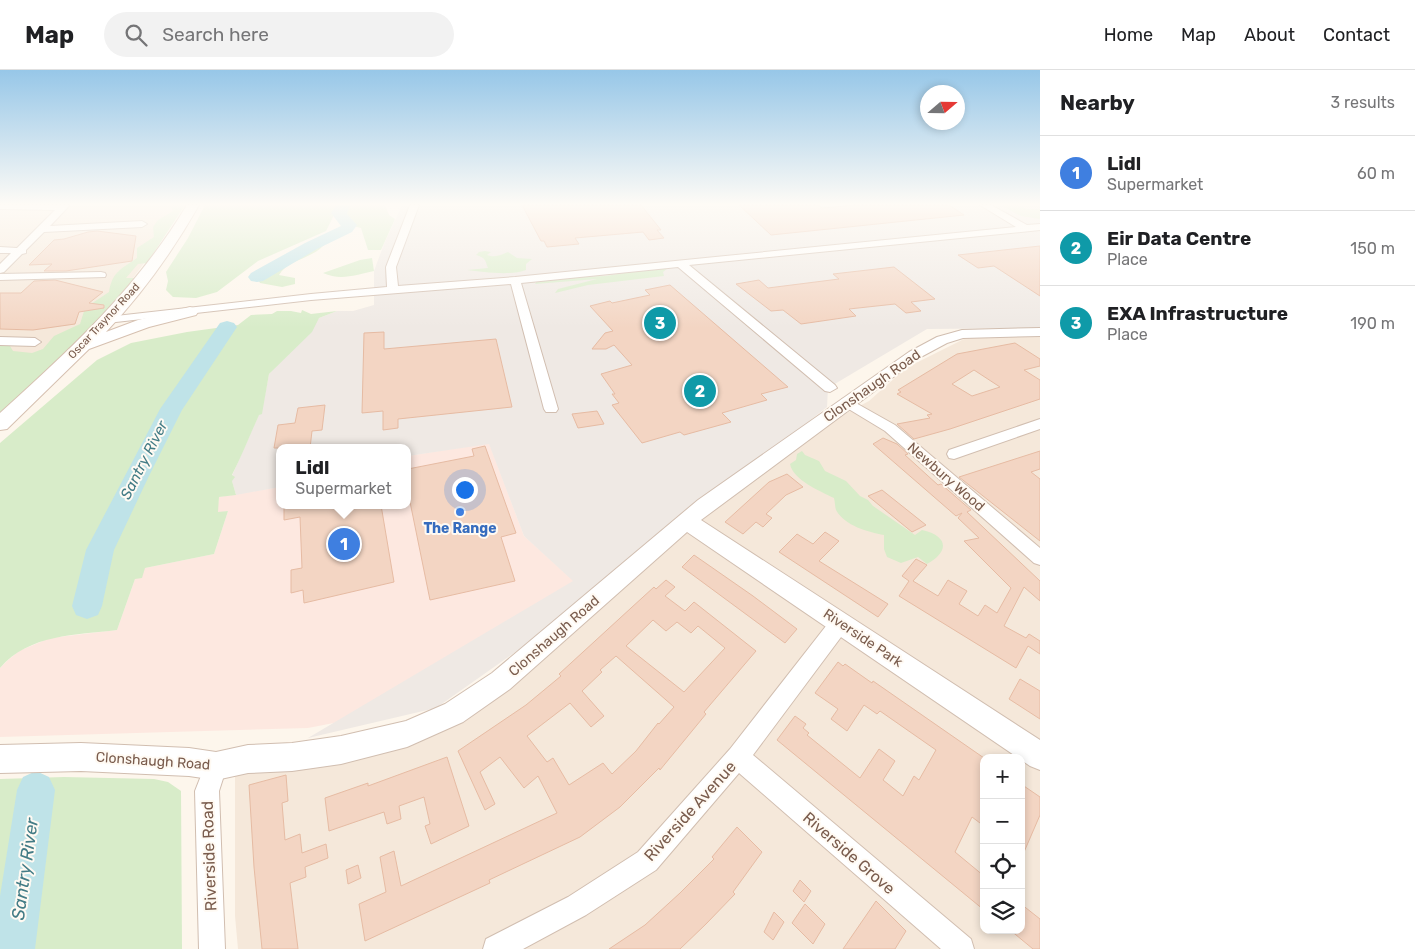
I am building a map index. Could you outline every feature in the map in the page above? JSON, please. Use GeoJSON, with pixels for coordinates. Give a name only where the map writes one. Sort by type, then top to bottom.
{"type":"FeatureCollection","features":[{"type":"Feature","properties":{"kind":"main road","name":"Oscar Traynor Road"},"geometry":{"type":"LineString","coordinates":[[0,424],[107,320],[158,263],[170,246]]}},
{"type":"Feature","properties":{"kind":"main road"},"geometry":{"type":"LineString","coordinates":[[135,288],[137,298],[144,307],[171,314]]}},
{"type":"Feature","properties":{"kind":"main road"},"geometry":{"type":"LineString","coordinates":[[80,348],[144,323],[190,312]]}},
{"type":"Feature","properties":{"kind":"street"},"geometry":{"type":"LineString","coordinates":[[0,270],[27,246]]}},
{"type":"Feature","properties":{"kind":"street"},"geometry":{"type":"LineString","coordinates":[[393,291],[391,267],[399,246]]}},
{"type":"Feature","properties":{"kind":"street"},"geometry":{"type":"LineString","coordinates":[[107,320],[238,309],[307,302],[327,296],[514,280],[847,246]]}},
{"type":"Feature","properties":{"kind":"street"},"geometry":{"type":"LineString","coordinates":[[0,250],[22,251]]}},
{"type":"Feature","properties":{"kind":"street","name":"Newbury Wood"},"geometry":{"type":"LineString","coordinates":[[680,263],[839,395],[890,428],[1040,558]]}},
{"type":"Feature","properties":{"kind":"street"},"geometry":{"type":"LineString","coordinates":[[0,277],[101,275]]}},
{"type":"Feature","properties":{"kind":"street"},"geometry":{"type":"LineString","coordinates":[[514,280],[551,408]]}},
{"type":"Feature","properties":{"kind":"street","name":"Clonshaugh Road"},"geometry":{"type":"LineString","coordinates":[[0,759],[81,757],[189,762],[216,766],[248,758],[292,757],[341,750],[407,734],[454,713],[502,681],[686,521],[839,395],[942,340],[962,334],[1040,332]]}},
{"type":"Feature","properties":{"kind":"street"},"geometry":{"type":"LineString","coordinates":[[0,341],[35,342]]}},
{"type":"Feature","properties":{"kind":"street"},"geometry":{"type":"LineString","coordinates":[[954,454],[1040,424]]}},
{"type":"Feature","properties":{"kind":"street","name":"Riverside Park"},"geometry":{"type":"LineString","coordinates":[[686,521],[1040,756]]}},
{"type":"Feature","properties":{"kind":"street","name":"Riverside Avenue"},"geometry":{"type":"LineString","coordinates":[[496,949],[577,906],[647,861],[738,757],[840,623]]}},
{"type":"Feature","properties":{"kind":"street","name":"Riverside Grove"},"geometry":{"type":"LineString","coordinates":[[738,757],[961,949]]}},
{"type":"Feature","properties":{"kind":"street","name":"Riverside Road"},"geometry":{"type":"LineString","coordinates":[[212,949],[207,791],[216,766]]}},
{"type":"Feature","properties":{"kind":"shaded area"},"geometry":{"type":"Polygon","coordinates":[[[0,246],[157,246],[130,282],[0,411],[0,246]]]}},
{"type":"Feature","properties":{"kind":"shaded area"},"geometry":{"type":"Polygon","coordinates":[[[383,246],[1040,246],[1040,328],[927,329],[828,388],[827,407],[524,646],[436,708],[308,738],[573,581],[524,536],[489,444],[411,456],[411,444],[276,444],[276,488],[236,495],[231,478],[263,405],[269,374],[319,318],[337,311],[353,311],[374,305],[374,271],[383,246]]]}},
{"type":"Feature","properties":{"kind":"shaded area"},"geometry":{"type":"Polygon","coordinates":[[[992,334],[1040,334],[1040,949],[238,949],[235,916],[235,775],[457,715],[721,498],[813,431],[869,401],[906,368],[964,339],[992,334]]]}},
{"type":"Feature","properties":{"kind":"shaded area"},"geometry":{"type":"Polygon","coordinates":[[[489,443],[524,536],[574,581],[375,715],[308,728],[0,737],[0,668],[19,651],[50,638],[117,630],[135,579],[145,568],[214,554],[228,511],[217,513],[219,497],[276,488],[276,509],[411,509],[411,456],[489,443]]]}},
{"type":"Feature","properties":{"kind":"green space"},"geometry":{"type":"Polygon","coordinates":[[[140,246],[158,246],[147,263],[138,264],[126,278],[137,278],[81,339],[0,417],[0,346],[10,346],[13,351],[32,353],[43,349],[54,336],[80,324],[85,308],[109,292],[115,275],[137,258],[137,248],[140,246]]]}},
{"type":"Feature","properties":{"kind":"green space"},"geometry":{"type":"Polygon","coordinates":[[[183,246],[292,246],[258,261],[217,292],[196,298],[173,297],[166,290],[168,281],[166,272],[183,246]]]}},
{"type":"Feature","properties":{"kind":"green space"},"geometry":{"type":"Polygon","coordinates":[[[323,246],[312,254],[294,262],[279,275],[295,278],[295,284],[282,287],[260,283],[256,276],[264,269],[308,248],[323,246]]]}},
{"type":"Feature","properties":{"kind":"green space"},"geometry":{"type":"Polygon","coordinates":[[[367,246],[383,246],[381,250],[368,250],[367,246]]]}},
{"type":"Feature","properties":{"kind":"green space"},"geometry":{"type":"Polygon","coordinates":[[[479,252],[491,252],[487,255],[490,256],[498,256],[508,252],[517,258],[532,259],[526,264],[526,270],[520,272],[497,273],[467,270],[488,268],[485,260],[476,255],[479,252]]]}},
{"type":"Feature","properties":{"kind":"green space"},"geometry":{"type":"Polygon","coordinates":[[[372,258],[374,271],[342,277],[323,273],[360,260],[372,258]]]}},
{"type":"Feature","properties":{"kind":"green space"},"geometry":{"type":"Polygon","coordinates":[[[668,268],[663,272],[664,276],[588,285],[555,293],[558,289],[597,279],[535,284],[537,281],[548,278],[605,276],[668,268]]]}},
{"type":"Feature","properties":{"kind":"green space"},"geometry":{"type":"Polygon","coordinates":[[[302,310],[311,314],[337,311],[319,318],[312,332],[269,374],[262,414],[259,415],[232,475],[235,477],[232,481],[236,495],[219,497],[218,512],[228,511],[214,554],[145,568],[142,578],[135,579],[117,630],[70,635],[39,642],[25,648],[0,668],[0,443],[97,360],[131,343],[187,332],[238,325],[251,315],[272,314],[277,311],[301,313],[302,310]]]}},
{"type":"Feature","properties":{"kind":"green space"},"geometry":{"type":"Polygon","coordinates":[[[802,451],[805,455],[819,461],[825,471],[846,481],[860,496],[915,535],[922,530],[937,536],[943,544],[940,554],[927,564],[918,557],[901,563],[887,557],[884,549],[884,535],[864,530],[845,520],[836,510],[834,498],[796,475],[790,464],[796,460],[797,454],[802,451]]]}},
{"type":"Feature","properties":{"kind":"green space"},"geometry":{"type":"Polygon","coordinates":[[[64,777],[154,779],[168,782],[181,791],[182,949],[0,949],[0,779],[64,777]]]}},
{"type":"Feature","properties":{"kind":"building"},"geometry":{"type":"Polygon","coordinates":[[[48,246],[134,246],[132,261],[66,271],[44,271],[52,264],[29,265],[48,246]]]}},
{"type":"Feature","properties":{"kind":"building"},"geometry":{"type":"Polygon","coordinates":[[[1040,246],[1040,296],[994,266],[978,268],[958,255],[1040,246]]]}},
{"type":"Feature","properties":{"kind":"building"},"geometry":{"type":"Polygon","coordinates":[[[894,267],[935,299],[911,302],[921,311],[906,313],[895,304],[849,309],[856,316],[801,324],[783,310],[771,311],[736,284],[759,280],[768,288],[839,279],[833,274],[894,267]]]}},
{"type":"Feature","properties":{"kind":"building"},"geometry":{"type":"Polygon","coordinates":[[[55,280],[103,292],[89,303],[104,305],[104,308],[79,312],[75,324],[33,330],[0,329],[0,293],[21,293],[34,281],[55,280]]]}},
{"type":"Feature","properties":{"kind":"building"},"geometry":{"type":"Polygon","coordinates":[[[670,285],[788,387],[761,394],[767,400],[722,413],[731,422],[684,435],[680,432],[642,443],[612,405],[619,403],[601,374],[632,365],[614,345],[606,349],[592,349],[605,333],[613,331],[590,306],[650,295],[645,290],[670,285]]]}},
{"type":"Feature","properties":{"kind":"building"},"geometry":{"type":"Polygon","coordinates":[[[384,332],[384,349],[496,339],[512,407],[398,419],[398,428],[383,430],[383,411],[362,413],[364,333],[384,332]]]}},
{"type":"Feature","properties":{"kind":"building"},"geometry":{"type":"Polygon","coordinates":[[[1015,343],[1040,359],[1040,366],[1024,370],[1040,380],[1040,399],[914,439],[897,424],[930,418],[927,415],[932,414],[897,394],[901,392],[898,390],[957,354],[1015,343]],[[974,370],[952,384],[972,396],[1000,387],[974,370]]]}},
{"type":"Feature","properties":{"kind":"building"},"geometry":{"type":"Polygon","coordinates":[[[325,405],[322,430],[312,431],[310,444],[276,444],[276,448],[274,448],[278,425],[295,423],[298,408],[325,405]]]}},
{"type":"Feature","properties":{"kind":"building"},"geometry":{"type":"Polygon","coordinates":[[[597,411],[604,424],[578,428],[572,414],[597,411]]]}},
{"type":"Feature","properties":{"kind":"building"},"geometry":{"type":"Polygon","coordinates":[[[883,438],[897,444],[908,454],[905,455],[938,485],[941,484],[971,510],[967,512],[1040,581],[1040,601],[1024,587],[1004,626],[1026,638],[1029,634],[1040,641],[1040,654],[1028,646],[1016,668],[899,596],[909,581],[902,576],[916,559],[927,565],[913,581],[938,596],[948,580],[967,591],[959,604],[978,616],[985,605],[997,613],[1011,588],[964,541],[979,538],[958,518],[962,513],[956,516],[873,444],[883,438]]]}},
{"type":"Feature","properties":{"kind":"building","name":"The Range"},"geometry":{"type":"Polygon","coordinates":[[[485,446],[516,533],[501,537],[515,581],[430,600],[411,507],[411,468],[474,456],[472,449],[485,446]]]}},
{"type":"Feature","properties":{"kind":"building"},"geometry":{"type":"Polygon","coordinates":[[[1040,451],[1040,469],[1031,472],[1040,479],[1040,541],[959,477],[1040,451]]]}},
{"type":"Feature","properties":{"kind":"building"},"geometry":{"type":"Polygon","coordinates":[[[787,474],[803,487],[786,495],[766,514],[772,518],[763,527],[756,522],[743,534],[725,522],[769,482],[787,474]]]}},
{"type":"Feature","properties":{"kind":"building"},"geometry":{"type":"Polygon","coordinates":[[[882,490],[926,525],[912,532],[868,496],[882,490]]]}},
{"type":"Feature","properties":{"kind":"building"},"geometry":{"type":"Polygon","coordinates":[[[284,509],[382,509],[394,582],[304,603],[303,590],[291,593],[291,570],[302,568],[300,517],[284,520],[284,509]]]}},
{"type":"Feature","properties":{"kind":"building"},"geometry":{"type":"Polygon","coordinates":[[[825,532],[839,541],[819,561],[888,604],[878,617],[779,552],[797,534],[813,544],[825,532]]]}},
{"type":"Feature","properties":{"kind":"building"},"geometry":{"type":"Polygon","coordinates":[[[694,555],[797,629],[785,643],[682,567],[694,555]]]}},
{"type":"Feature","properties":{"kind":"building"},"geometry":{"type":"Polygon","coordinates":[[[666,580],[675,587],[665,596],[685,611],[694,602],[756,651],[704,712],[706,714],[660,770],[659,768],[620,807],[580,837],[489,880],[490,883],[365,941],[359,904],[386,892],[380,857],[394,851],[401,886],[557,813],[538,776],[524,788],[500,757],[480,772],[495,804],[485,810],[458,751],[526,705],[561,676],[559,674],[654,587],[656,589],[666,580]],[[653,620],[626,646],[684,692],[725,648],[698,626],[691,633],[677,622],[666,631],[653,620]],[[616,656],[600,670],[602,672],[582,691],[604,716],[591,727],[570,703],[527,736],[547,762],[553,758],[569,785],[603,763],[612,774],[636,751],[658,723],[674,707],[616,656]]]}},
{"type":"Feature","properties":{"kind":"building"},"geometry":{"type":"Polygon","coordinates":[[[838,662],[843,666],[845,664],[872,683],[873,681],[980,755],[980,823],[972,817],[955,852],[980,873],[980,907],[777,740],[795,716],[806,724],[803,728],[809,733],[807,735],[860,778],[879,749],[895,761],[883,780],[903,796],[914,776],[919,780],[936,750],[880,711],[877,714],[864,705],[847,731],[831,719],[838,709],[815,693],[838,662]]]}},
{"type":"Feature","properties":{"kind":"building"},"geometry":{"type":"Polygon","coordinates":[[[1020,679],[1040,691],[1040,719],[1009,699],[1020,679]]]}},
{"type":"Feature","properties":{"kind":"building"},"geometry":{"type":"Polygon","coordinates":[[[447,757],[469,826],[431,844],[425,826],[430,824],[424,797],[399,806],[401,819],[387,824],[384,812],[329,831],[325,798],[368,783],[368,786],[447,757]]]}},
{"type":"Feature","properties":{"kind":"building"},"geometry":{"type":"Polygon","coordinates":[[[286,775],[288,801],[282,803],[285,840],[300,834],[302,853],[326,844],[328,858],[305,867],[306,877],[290,883],[298,949],[262,949],[249,785],[286,775]]]}},
{"type":"Feature","properties":{"kind":"building"},"geometry":{"type":"Polygon","coordinates":[[[1025,787],[1040,797],[1040,815],[1025,850],[1025,787]]]}},
{"type":"Feature","properties":{"kind":"building"},"geometry":{"type":"Polygon","coordinates":[[[737,827],[762,852],[733,892],[735,894],[680,949],[609,949],[645,925],[680,893],[714,859],[712,857],[737,827]]]}},
{"type":"Feature","properties":{"kind":"building"},"geometry":{"type":"Polygon","coordinates":[[[358,865],[361,878],[348,884],[346,870],[358,865]]]}},
{"type":"Feature","properties":{"kind":"building"},"geometry":{"type":"Polygon","coordinates":[[[800,880],[811,891],[804,902],[793,891],[800,880]]]}},
{"type":"Feature","properties":{"kind":"building"},"geometry":{"type":"Polygon","coordinates":[[[876,901],[906,931],[895,949],[843,949],[876,901]]]}},
{"type":"Feature","properties":{"kind":"building"},"geometry":{"type":"Polygon","coordinates":[[[805,904],[825,924],[813,944],[792,923],[805,904]]]}},
{"type":"Feature","properties":{"kind":"building"},"geometry":{"type":"Polygon","coordinates":[[[1025,907],[1040,919],[1040,949],[1033,949],[1015,934],[1025,934],[1025,907]]]}},
{"type":"Feature","properties":{"kind":"building"},"geometry":{"type":"Polygon","coordinates":[[[774,912],[784,922],[773,940],[764,932],[774,912]]]}},
{"type":"Feature","properties":{"kind":"waterway","name":"Santry River"},"geometry":{"type":"LineString","coordinates":[[257,277],[311,246]]}},
{"type":"Feature","properties":{"kind":"waterway","name":"Santry River"},"geometry":{"type":"LineString","coordinates":[[87,606],[100,550],[135,478],[171,409],[227,327]]}},
{"type":"Feature","properties":{"kind":"waterway","name":"Santry River"},"geometry":{"type":"LineString","coordinates":[[13,949],[36,790]]}},
{"type":"Feature","properties":{"kind":"place","name":"EXA Infrastructure"},"geometry":{"type":"Point","coordinates":[660,323]}},
{"type":"Feature","properties":{"kind":"place","name":"Eir Data Centre"},"geometry":{"type":"Point","coordinates":[700,391]}},
{"type":"Feature","properties":{"kind":"place","name":"The Range"},"geometry":{"type":"Point","coordinates":[460,512]}},
{"type":"Feature","properties":{"kind":"place","name":"Lidl"},"geometry":{"type":"Point","coordinates":[344,544]}}]}
